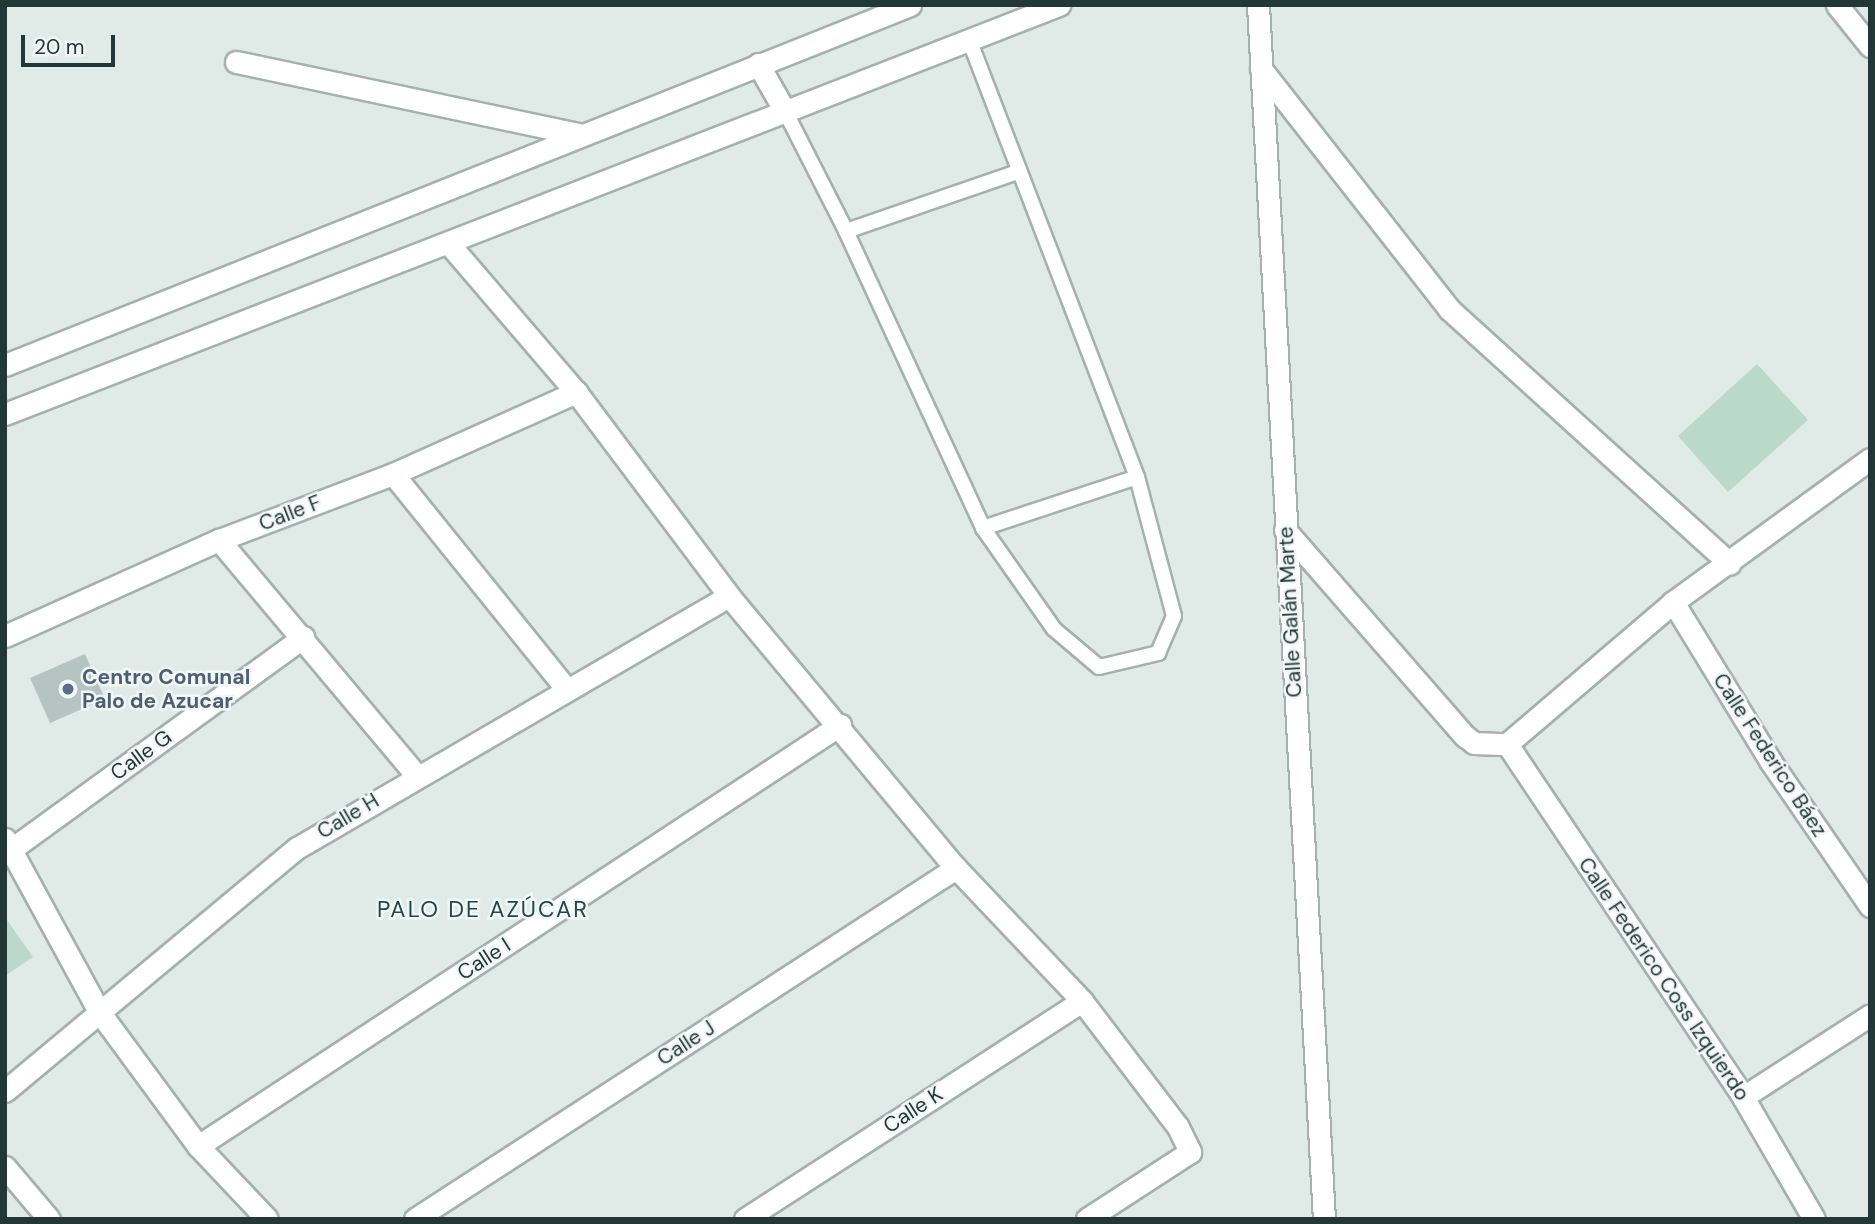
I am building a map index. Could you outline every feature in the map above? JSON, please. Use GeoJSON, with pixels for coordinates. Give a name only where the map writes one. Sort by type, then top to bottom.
{"type":"FeatureCollection","features":[{"type":"Feature","properties":{"kind":"street"},"geometry":{"type":"LineString","coordinates":[[5,365],[578,134],[910,5]]}},
{"type":"Feature","properties":{"kind":"street"},"geometry":{"type":"LineString","coordinates":[[5,414],[449,244],[1059,5]]}},
{"type":"Feature","properties":{"kind":"street","name":"Calle Galán Marte"},"geometry":{"type":"LineString","coordinates":[[1258,5],[1324,1219]]}},
{"type":"Feature","properties":{"kind":"street"},"geometry":{"type":"LineString","coordinates":[[1837,5],[1870,46]]}},
{"type":"Feature","properties":{"kind":"street"},"geometry":{"type":"LineString","coordinates":[[236,62],[578,134]]}},
{"type":"Feature","properties":{"kind":"street"},"geometry":{"type":"LineString","coordinates":[[758,64],[786,113]]}},
{"type":"Feature","properties":{"kind":"street"},"geometry":{"type":"LineString","coordinates":[[1261,69],[1448,309],[1730,564]]}},
{"type":"Feature","properties":{"kind":"street"},"geometry":{"type":"LineString","coordinates":[[449,244],[576,392],[729,596],[840,725],[956,868],[1082,1001],[1178,1127],[1190,1152],[1087,1219]]}},
{"type":"Feature","properties":{"kind":"street","name":"Calle F"},"geometry":{"type":"LineString","coordinates":[[5,636],[219,540],[393,474],[576,392]]}},
{"type":"Feature","properties":{"kind":"street"},"geometry":{"type":"LineString","coordinates":[[1286,530],[1465,736],[1474,743],[1507,744],[1673,602],[1730,564],[1870,459]]}},
{"type":"Feature","properties":{"kind":"street"},"geometry":{"type":"LineString","coordinates":[[393,474],[567,690]]}},
{"type":"Feature","properties":{"kind":"street"},"geometry":{"type":"LineString","coordinates":[[219,540],[416,775]]}},
{"type":"Feature","properties":{"kind":"street","name":"Calle H"},"geometry":{"type":"LineString","coordinates":[[5,1091],[297,848],[416,775],[729,596]]}},
{"type":"Feature","properties":{"kind":"street","name":"Calle Federico Báez"},"geometry":{"type":"LineString","coordinates":[[1673,602],[1771,762],[1870,906]]}},
{"type":"Feature","properties":{"kind":"street","name":"Calle G"},"geometry":{"type":"LineString","coordinates":[[9,844],[303,637]]}},
{"type":"Feature","properties":{"kind":"street","name":"Calle I"},"geometry":{"type":"LineString","coordinates":[[198,1146],[840,725]]}},
{"type":"Feature","properties":{"kind":"street","name":"Calle Federico Coss Izquierdo"},"geometry":{"type":"LineString","coordinates":[[1507,744],[1743,1097],[1814,1219]]}},
{"type":"Feature","properties":{"kind":"street"},"geometry":{"type":"LineString","coordinates":[[9,844],[100,1013],[198,1146],[267,1219]]}},
{"type":"Feature","properties":{"kind":"street","name":"Calle J"},"geometry":{"type":"LineString","coordinates":[[415,1219],[956,868]]}},
{"type":"Feature","properties":{"kind":"street","name":"Calle K"},"geometry":{"type":"LineString","coordinates":[[744,1219],[1082,1001]]}},
{"type":"Feature","properties":{"kind":"street"},"geometry":{"type":"LineString","coordinates":[[1743,1097],[1870,1015]]}},
{"type":"Feature","properties":{"kind":"street"},"geometry":{"type":"LineString","coordinates":[[5,1167],[50,1219]]}},
{"type":"Feature","properties":{"kind":"lane"},"geometry":{"type":"LineString","coordinates":[[786,113],[846,231],[983,528],[1054,629],[1099,667],[1158,653],[1174,616],[1137,477],[1017,172],[970,41]]}},
{"type":"Feature","properties":{"kind":"lane"},"geometry":{"type":"LineString","coordinates":[[846,231],[1017,172]]}},
{"type":"Feature","properties":{"kind":"lane"},"geometry":{"type":"LineString","coordinates":[[983,528],[1137,477]]}},
{"type":"Feature","properties":{"kind":"green space"},"geometry":{"type":"Polygon","coordinates":[[[1757,364],[1808,420],[1728,492],[1678,436],[1757,364]]]}},
{"type":"Feature","properties":{"kind":"green space"},"geometry":{"type":"Polygon","coordinates":[[[5,917],[33,957],[5,976],[5,917]]]}},
{"type":"Feature","properties":{"kind":"building","name":"Centro Comunal Palo de Azucar"},"geometry":{"type":"Polygon","coordinates":[[[85,654],[105,699],[50,723],[30,678],[85,654]]]}},
{"type":"Feature","properties":{"kind":"place","name":"Centro Comunal Palo de Azucar"},"geometry":{"type":"Point","coordinates":[68,689]}},
{"type":"Feature","properties":{"kind":"district","name":"PALO DE AZÚCAR"},"geometry":{"type":"Point","coordinates":[483,909]}}]}
